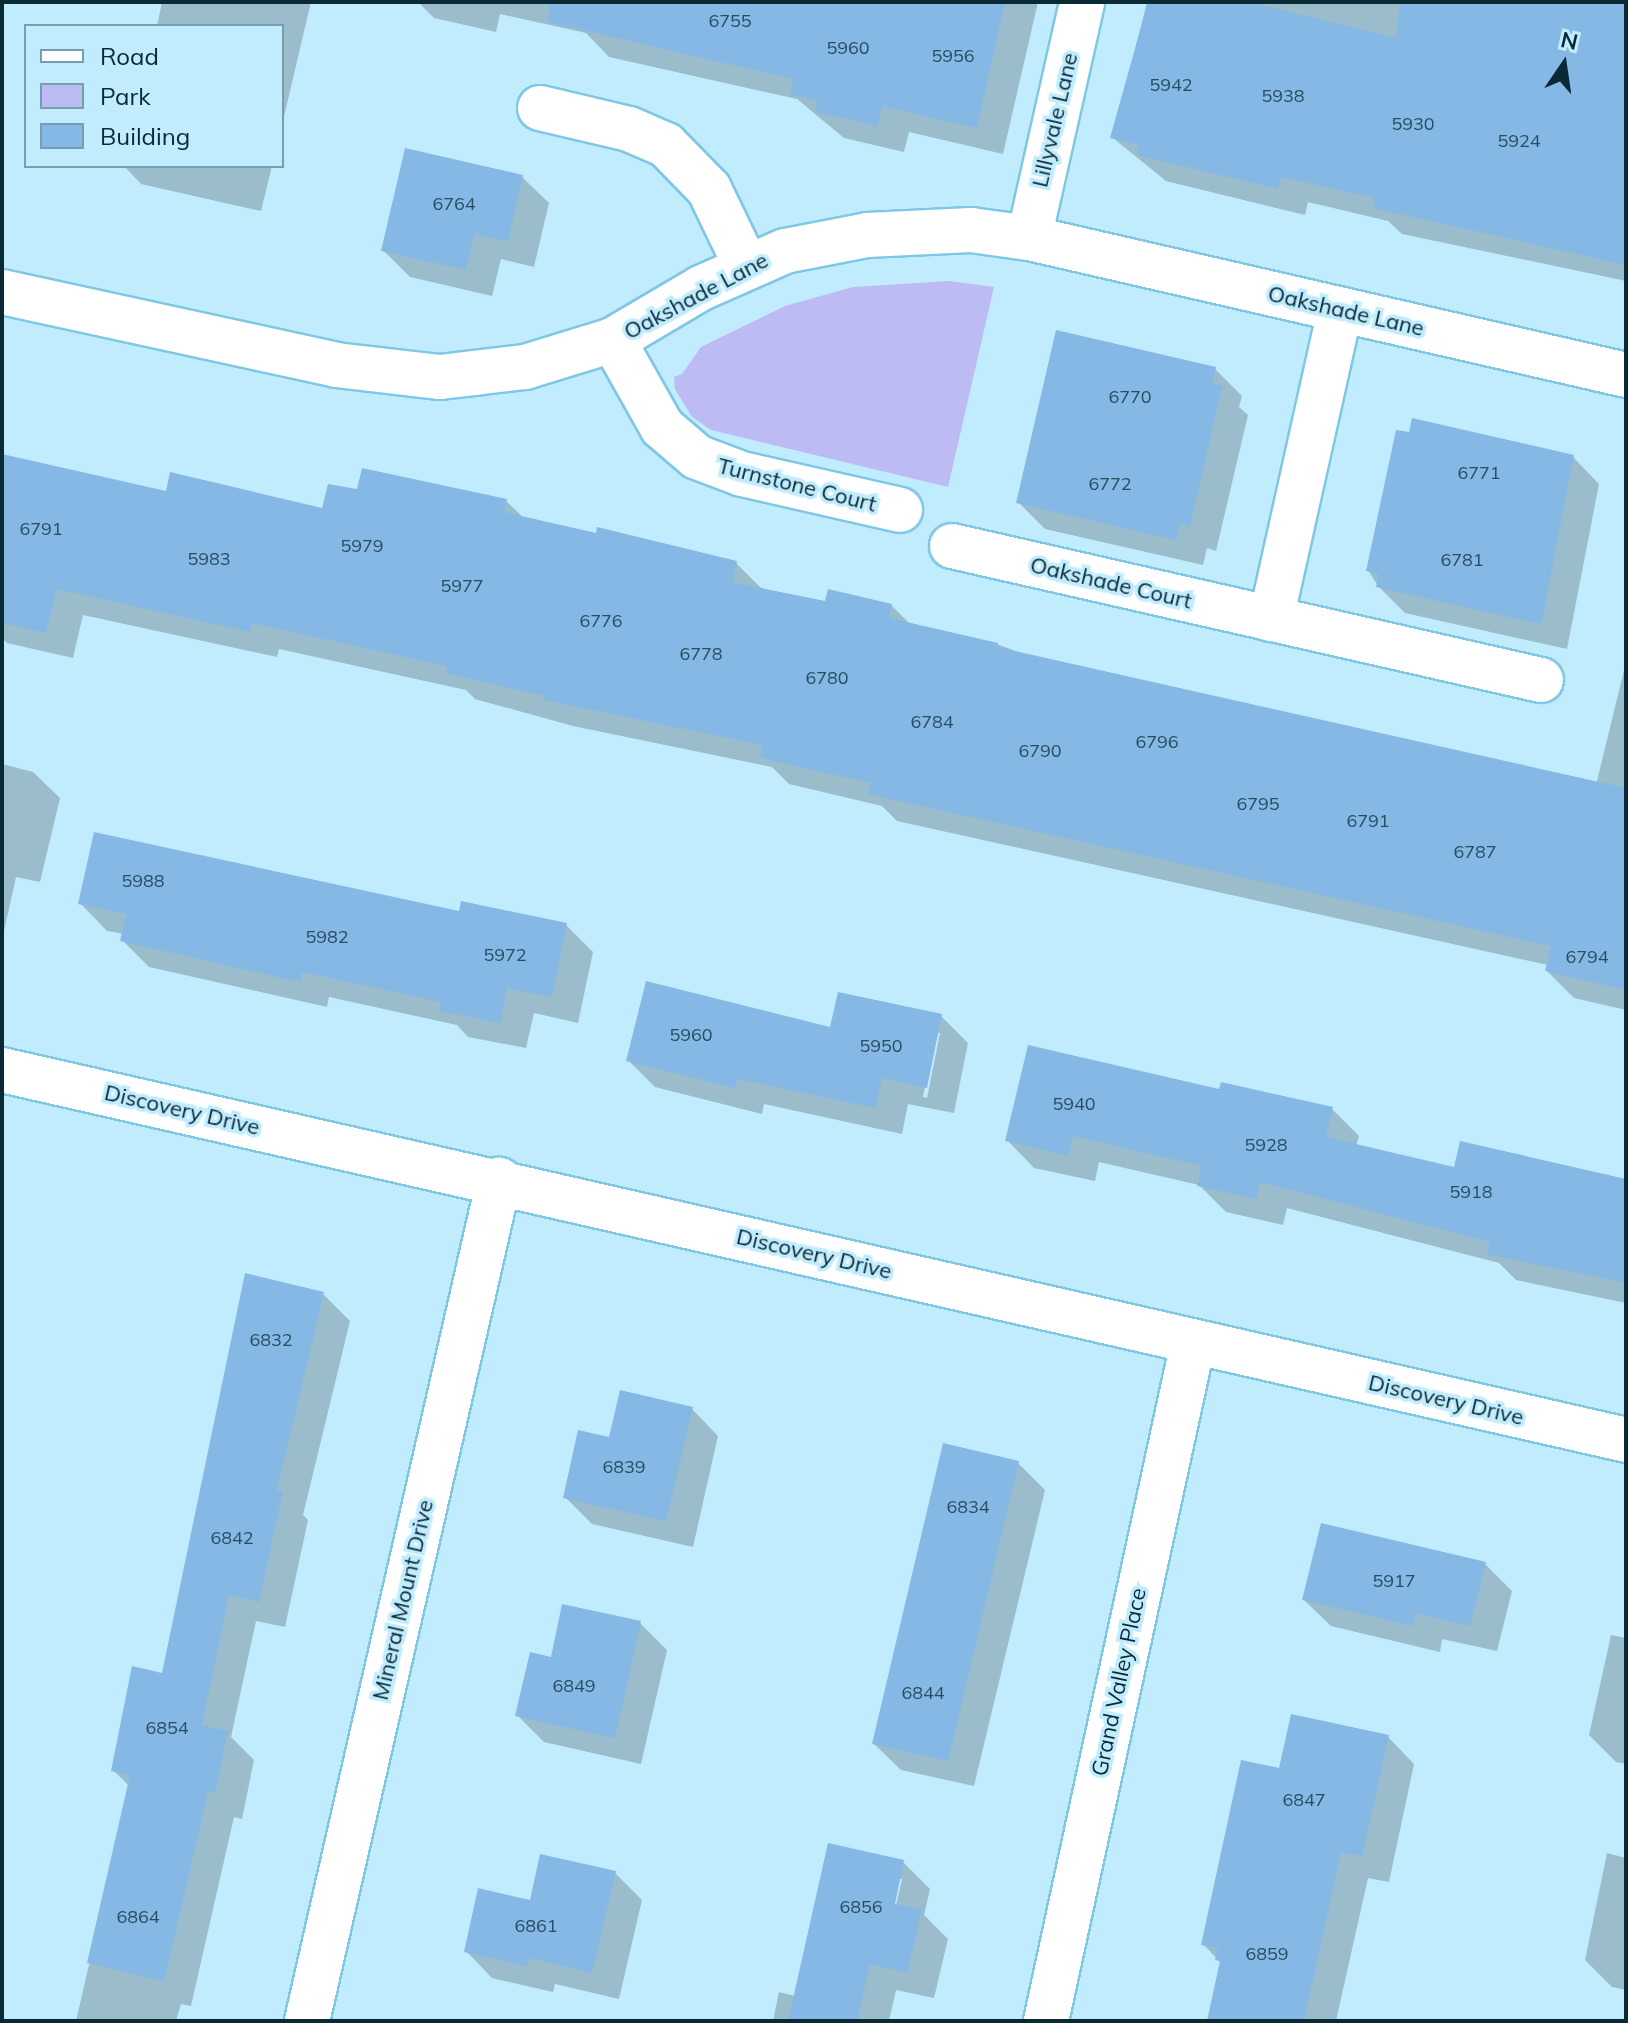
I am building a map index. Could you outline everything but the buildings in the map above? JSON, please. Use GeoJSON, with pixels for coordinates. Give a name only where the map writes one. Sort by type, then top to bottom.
{"type":"FeatureCollection","features":[{"type":"Feature","properties":{"kind":"street","name":"Lillyvale Lane"},"geometry":{"type":"LineString","coordinates":[[1029,238],[1082,2]]}},
{"type":"Feature","properties":{"kind":"street"},"geometry":{"type":"LineString","coordinates":[[540,108],[648,136],[681,157],[709,189],[746,266]]}},
{"type":"Feature","properties":{"kind":"street","name":"Oakshade Lane"},"geometry":{"type":"LineString","coordinates":[[2,292],[336,365],[440,377],[525,367],[613,340],[746,266],[825,240],[919,230],[1029,238],[1626,375]]}},
{"type":"Feature","properties":{"kind":"street"},"geometry":{"type":"LineString","coordinates":[[1271,619],[1340,310]]}},
{"type":"Feature","properties":{"kind":"street","name":"Turnstone Court"},"geometry":{"type":"LineString","coordinates":[[613,340],[662,427],[697,457],[742,474],[900,510]]}},
{"type":"Feature","properties":{"kind":"street","name":"Oakshade Court"},"geometry":{"type":"LineString","coordinates":[[952,546],[1541,680]]}},
{"type":"Feature","properties":{"kind":"street","name":"Discovery Drive"},"geometry":{"type":"LineString","coordinates":[[2,1070],[499,1180],[1193,1343],[1626,1440]]}},
{"type":"Feature","properties":{"kind":"street","name":"Mineral Mount Drive"},"geometry":{"type":"LineString","coordinates":[[307,2021],[499,1180]]}},
{"type":"Feature","properties":{"kind":"street","name":"Grand Valley Place"},"geometry":{"type":"LineString","coordinates":[[1046,2021],[1193,1343]]}},
{"type":"Feature","properties":{"kind":"green space"},"geometry":{"type":"Polygon","coordinates":[[[949,281],[994,287],[948,487],[711,430],[692,417],[675,389],[674,377],[682,374],[701,347],[785,306],[853,287],[949,281]]]}}]}
